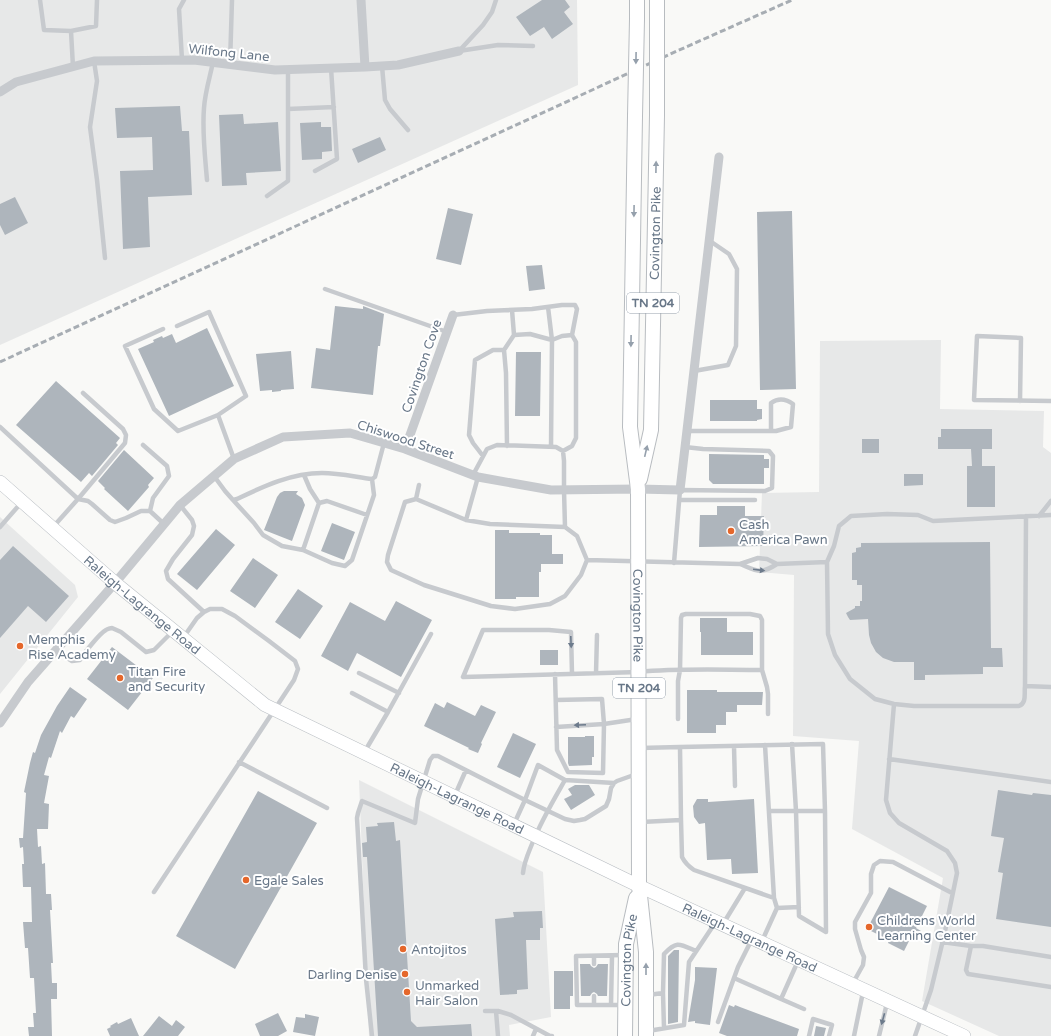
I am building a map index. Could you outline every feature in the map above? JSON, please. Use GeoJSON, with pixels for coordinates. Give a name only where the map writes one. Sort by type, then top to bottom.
{"type":"FeatureCollection","features":[{"type":"Feature","properties":{"kind":"main road","name":"Covington Pike"},"geometry":{"type":"LineString","coordinates":[[637,0],[630,427],[638,489],[639,886],[646,952],[646,1034]]}},
{"type":"Feature","properties":{"kind":"main road","name":"Covington Pike"},"geometry":{"type":"LineString","coordinates":[[638,489],[651,430],[657,115],[657,0]]}},
{"type":"Feature","properties":{"kind":"main road","name":"Raleigh-Lagrange Road"},"geometry":{"type":"LineString","coordinates":[[0,482],[115,583],[265,705],[639,886],[964,1036]]}},
{"type":"Feature","properties":{"kind":"main road","name":"Covington Pike"},"geometry":{"type":"LineString","coordinates":[[626,1036],[626,944],[639,886]]}},
{"type":"Feature","properties":{"kind":"street"},"geometry":{"type":"LineString","coordinates":[[361,0],[365,67]]}},
{"type":"Feature","properties":{"kind":"street","name":"Wilfong Lane"},"geometry":{"type":"LineString","coordinates":[[0,92],[16,82],[94,61],[194,60],[275,70],[398,65],[459,51]]}},
{"type":"Feature","properties":{"kind":"street"},"geometry":{"type":"LineString","coordinates":[[680,490],[719,157]]}},
{"type":"Feature","properties":{"kind":"street","name":"Covington Cove"},"geometry":{"type":"LineString","coordinates":[[405,449],[453,314]]}},
{"type":"Feature","properties":{"kind":"street","name":"Chiswood Street"},"geometry":{"type":"LineString","coordinates":[[0,723],[28,682],[115,583],[180,505],[234,459],[283,437],[350,433],[405,449],[476,476],[551,490],[680,490]]}},
{"type":"Feature","properties":{"kind":"lane"},"geometry":{"type":"LineString","coordinates":[[40,0],[44,30],[72,32],[96,26],[97,0]]}},
{"type":"Feature","properties":{"kind":"lane"},"geometry":{"type":"LineString","coordinates":[[182,60],[179,8],[184,0]]}},
{"type":"Feature","properties":{"kind":"lane"},"geometry":{"type":"LineString","coordinates":[[230,64],[232,0]]}},
{"type":"Feature","properties":{"kind":"lane"},"geometry":{"type":"LineString","coordinates":[[459,51],[483,25],[492,12],[496,0]]}},
{"type":"Feature","properties":{"kind":"lane"},"geometry":{"type":"LineString","coordinates":[[72,32],[73,67]]}},
{"type":"Feature","properties":{"kind":"lane"},"geometry":{"type":"LineString","coordinates":[[459,51],[498,45],[533,46]]}},
{"type":"Feature","properties":{"kind":"lane"},"geometry":{"type":"LineString","coordinates":[[94,61],[97,81],[90,127],[105,258]]}},
{"type":"Feature","properties":{"kind":"lane"},"geometry":{"type":"LineString","coordinates":[[207,180],[204,107],[213,62]]}},
{"type":"Feature","properties":{"kind":"lane"},"geometry":{"type":"LineString","coordinates":[[382,66],[385,100],[390,109],[408,130]]}},
{"type":"Feature","properties":{"kind":"lane"},"geometry":{"type":"LineString","coordinates":[[315,171],[337,159],[331,68]]}},
{"type":"Feature","properties":{"kind":"lane"},"geometry":{"type":"LineString","coordinates":[[267,196],[288,181],[288,69]]}},
{"type":"Feature","properties":{"kind":"lane"},"geometry":{"type":"LineString","coordinates":[[288,109],[334,107]]}},
{"type":"Feature","properties":{"kind":"lane"},"geometry":{"type":"LineString","coordinates":[[694,371],[728,365],[736,346],[737,269],[729,254],[709,241]]}},
{"type":"Feature","properties":{"kind":"lane"},"geometry":{"type":"LineString","coordinates":[[325,289],[447,332]]}},
{"type":"Feature","properties":{"kind":"lane"},"geometry":{"type":"LineString","coordinates":[[453,314],[575,305],[577,310],[572,335],[576,342],[576,438],[572,446],[563,451]]}},
{"type":"Feature","properties":{"kind":"lane"},"geometry":{"type":"LineString","coordinates":[[548,307],[552,340],[551,447]]}},
{"type":"Feature","properties":{"kind":"lane"},"geometry":{"type":"LineString","coordinates":[[506,446],[506,374],[504,350],[514,335],[512,310]]}},
{"type":"Feature","properties":{"kind":"lane"},"geometry":{"type":"LineString","coordinates":[[164,329],[124,346],[154,409],[178,431],[218,415],[246,396],[209,312],[177,326]]}},
{"type":"Feature","properties":{"kind":"lane"},"geometry":{"type":"LineString","coordinates":[[514,335],[530,334],[552,340],[562,336],[572,335]]}},
{"type":"Feature","properties":{"kind":"lane"},"geometry":{"type":"LineString","coordinates":[[1020,401],[1021,338],[977,336],[974,400],[1020,401],[1051,401]]}},
{"type":"Feature","properties":{"kind":"lane"},"geometry":{"type":"LineString","coordinates":[[483,456],[473,443],[469,434],[475,360],[493,350],[504,350]]}},
{"type":"Feature","properties":{"kind":"lane"},"geometry":{"type":"LineString","coordinates":[[52,528],[125,443],[126,435],[122,429],[83,393]]}},
{"type":"Feature","properties":{"kind":"lane"},"geometry":{"type":"LineString","coordinates":[[687,431],[771,431],[776,431],[791,427],[793,404],[788,400],[776,400],[772,403],[771,431]]}},
{"type":"Feature","properties":{"kind":"lane"},"geometry":{"type":"LineString","coordinates":[[218,415],[234,459]]}},
{"type":"Feature","properties":{"kind":"lane"},"geometry":{"type":"LineString","coordinates":[[0,426],[78,499],[88,501],[110,520],[115,522],[141,511],[150,511],[164,524]]}},
{"type":"Feature","properties":{"kind":"lane"},"geometry":{"type":"LineString","coordinates":[[214,476],[225,491],[254,523],[263,536],[282,546],[303,550],[332,563],[345,566],[352,560],[374,495],[372,479],[375,477],[384,443]]}},
{"type":"Feature","properties":{"kind":"lane"},"geometry":{"type":"LineString","coordinates":[[143,445],[167,466],[169,476],[153,498],[150,511]]}},
{"type":"Feature","properties":{"kind":"lane"},"geometry":{"type":"LineString","coordinates":[[466,520],[476,476],[487,449],[497,446],[556,447],[563,451]]}},
{"type":"Feature","properties":{"kind":"lane"},"geometry":{"type":"LineString","coordinates":[[674,563],[680,490],[765,491],[772,488],[773,456],[769,451],[685,447]]}},
{"type":"Feature","properties":{"kind":"lane"},"geometry":{"type":"LineString","coordinates":[[563,451],[565,526]]}},
{"type":"Feature","properties":{"kind":"lane"},"geometry":{"type":"LineString","coordinates":[[233,500],[268,485],[312,473],[372,479]]}},
{"type":"Feature","properties":{"kind":"lane"},"geometry":{"type":"LineString","coordinates":[[304,475],[310,489],[319,503]]}},
{"type":"Feature","properties":{"kind":"lane"},"geometry":{"type":"LineString","coordinates":[[416,499],[419,485]]}},
{"type":"Feature","properties":{"kind":"lane"},"geometry":{"type":"LineString","coordinates":[[416,499],[466,520],[490,524],[565,526],[577,536],[587,560],[581,575],[565,596],[550,604],[514,609],[491,606],[424,585],[391,570],[386,562],[405,502],[416,499]]}},
{"type":"Feature","properties":{"kind":"lane"},"geometry":{"type":"LineString","coordinates":[[679,500],[755,500]]}},
{"type":"Feature","properties":{"kind":"lane"},"geometry":{"type":"LineString","coordinates":[[319,503],[327,501],[367,515]]}},
{"type":"Feature","properties":{"kind":"lane"},"geometry":{"type":"LineString","coordinates":[[1039,516],[1051,501]]}},
{"type":"Feature","properties":{"kind":"lane"},"geometry":{"type":"LineString","coordinates":[[0,527],[22,502]]}},
{"type":"Feature","properties":{"kind":"lane"},"geometry":{"type":"LineString","coordinates":[[303,550],[319,503]]}},
{"type":"Feature","properties":{"kind":"lane"},"geometry":{"type":"LineString","coordinates":[[180,505],[192,520],[194,526],[192,535],[166,571],[168,579],[204,612]]}},
{"type":"Feature","properties":{"kind":"lane"},"geometry":{"type":"LineString","coordinates":[[1026,516],[1025,686],[1024,702],[1022,704],[1019,706],[914,706],[894,704],[875,699],[850,679],[835,655],[828,634],[827,562],[834,546],[839,526],[851,516],[887,514],[918,515],[933,521],[1026,516],[1039,516],[1051,515]]}},
{"type":"Feature","properties":{"kind":"lane"},"geometry":{"type":"LineString","coordinates":[[587,560],[740,564],[758,558],[767,559],[777,564]]}},
{"type":"Feature","properties":{"kind":"lane"},"geometry":{"type":"LineString","coordinates":[[740,564],[758,571],[767,570],[777,564],[827,562]]}},
{"type":"Feature","properties":{"kind":"lane"},"geometry":{"type":"LineString","coordinates":[[56,651],[72,661],[80,660],[84,652],[101,634],[106,629],[112,628],[121,632],[146,652],[154,650],[178,634],[204,612],[210,609],[222,610],[236,616],[295,661],[298,669],[294,680],[154,892]]}},
{"type":"Feature","properties":{"kind":"lane"},"geometry":{"type":"LineString","coordinates":[[678,719],[681,618],[682,615],[686,614],[750,614],[760,616],[762,620],[762,670],[768,694],[768,714]]}},
{"type":"Feature","properties":{"kind":"lane"},"geometry":{"type":"LineString","coordinates":[[572,674],[571,632],[549,630],[483,630],[463,677],[555,674],[572,674],[638,672],[659,670],[762,670]]}},
{"type":"Feature","properties":{"kind":"lane"},"geometry":{"type":"LineString","coordinates":[[364,753],[431,634]]}},
{"type":"Feature","properties":{"kind":"lane"},"geometry":{"type":"LineString","coordinates":[[596,673],[597,635]]}},
{"type":"Feature","properties":{"kind":"lane"},"geometry":{"type":"LineString","coordinates":[[359,673],[399,693]]}},
{"type":"Feature","properties":{"kind":"lane"},"geometry":{"type":"LineString","coordinates":[[555,674],[557,750],[568,772],[603,773],[604,724],[602,700],[556,700]]}},
{"type":"Feature","properties":{"kind":"lane"},"geometry":{"type":"LineString","coordinates":[[1025,686],[1051,687]]}},
{"type":"Feature","properties":{"kind":"lane"},"geometry":{"type":"LineString","coordinates":[[352,693],[388,712]]}},
{"type":"Feature","properties":{"kind":"lane"},"geometry":{"type":"LineString","coordinates":[[894,704],[886,800],[890,813],[899,823],[947,851],[955,863],[957,873],[931,990],[915,1036]]}},
{"type":"Feature","properties":{"kind":"lane"},"geometry":{"type":"LineString","coordinates":[[556,727],[604,724],[639,719]]}},
{"type":"Feature","properties":{"kind":"lane"},"geometry":{"type":"LineString","coordinates":[[639,748],[792,744],[823,744],[826,932],[799,916],[796,811],[792,744]]}},
{"type":"Feature","properties":{"kind":"lane"},"geometry":{"type":"LineString","coordinates":[[718,1022],[738,967],[777,908],[774,898],[765,745]]}},
{"type":"Feature","properties":{"kind":"lane"},"geometry":{"type":"LineString","coordinates":[[734,746],[735,786]]}},
{"type":"Feature","properties":{"kind":"lane"},"geometry":{"type":"LineString","coordinates":[[680,747],[680,820],[682,857],[684,861],[694,870],[774,898]]}},
{"type":"Feature","properties":{"kind":"lane"},"geometry":{"type":"LineString","coordinates":[[372,1036],[366,979],[357,818],[362,801],[415,823],[418,799],[430,760],[433,756],[438,756],[525,800],[565,819],[574,821],[585,819],[606,806],[611,788],[617,780],[639,775]]}},
{"type":"Feature","properties":{"kind":"lane"},"geometry":{"type":"LineString","coordinates":[[889,759],[1051,782]]}},
{"type":"Feature","properties":{"kind":"lane"},"geometry":{"type":"LineString","coordinates":[[239,762],[327,808]]}},
{"type":"Feature","properties":{"kind":"lane"},"geometry":{"type":"LineString","coordinates":[[513,825],[525,800],[538,765],[565,780],[614,783]]}},
{"type":"Feature","properties":{"kind":"lane"},"geometry":{"type":"LineString","coordinates":[[454,797],[466,770]]}},
{"type":"Feature","properties":{"kind":"lane"},"geometry":{"type":"LineString","coordinates":[[523,873],[524,864],[535,836],[547,810],[565,780]]}},
{"type":"Feature","properties":{"kind":"lane"},"geometry":{"type":"LineString","coordinates":[[768,811],[825,811]]}},
{"type":"Feature","properties":{"kind":"lane"},"geometry":{"type":"LineString","coordinates":[[639,822],[680,820]]}},
{"type":"Feature","properties":{"kind":"lane"},"geometry":{"type":"LineString","coordinates":[[854,1036],[858,988],[864,957],[855,929],[855,922],[871,893],[871,874],[874,865],[880,861],[893,862],[952,893]]}},
{"type":"Feature","properties":{"kind":"lane"},"geometry":{"type":"LineString","coordinates":[[646,1034],[664,1028],[684,1025],[688,962],[745,888]]}},
{"type":"Feature","properties":{"kind":"lane"},"geometry":{"type":"LineString","coordinates":[[777,908],[799,907]]}},
{"type":"Feature","properties":{"kind":"lane"},"geometry":{"type":"LineString","coordinates":[[942,942],[983,946],[1051,957]]}},
{"type":"Feature","properties":{"kind":"lane"},"geometry":{"type":"LineString","coordinates":[[664,1028],[664,954],[675,945],[681,944],[696,951]]}},
{"type":"Feature","properties":{"kind":"lane"},"geometry":{"type":"LineString","coordinates":[[971,946],[966,970],[968,974],[1051,987]]}},
{"type":"Feature","properties":{"kind":"lane"},"geometry":{"type":"LineString","coordinates":[[626,955],[576,956],[576,1006],[626,1005]]}},
{"type":"Feature","properties":{"kind":"lane"},"geometry":{"type":"LineString","coordinates":[[594,956],[594,964]]}},
{"type":"Feature","properties":{"kind":"lane"},"geometry":{"type":"LineString","coordinates":[[611,1005],[612,956]]}},
{"type":"Feature","properties":{"kind":"lane"},"geometry":{"type":"LineString","coordinates":[[781,999],[798,960]]}},
{"type":"Feature","properties":{"kind":"lane"},"geometry":{"type":"LineString","coordinates":[[734,978],[804,1009]]}},
{"type":"Feature","properties":{"kind":"lane"},"geometry":{"type":"LineString","coordinates":[[646,995],[663,993]]}},
{"type":"Feature","properties":{"kind":"lane"},"geometry":{"type":"LineString","coordinates":[[594,996],[594,1005]]}},
{"type":"Feature","properties":{"kind":"lane"},"geometry":{"type":"LineString","coordinates":[[879,1036],[887,1001]]}},
{"type":"Feature","properties":{"kind":"lane"},"geometry":{"type":"LineString","coordinates":[[485,1011],[496,1011],[511,1015],[552,1036]]}},
{"type":"Feature","properties":{"kind":"lane"},"geometry":{"type":"LineString","coordinates":[[496,1011],[498,1036]]}},
{"type":"Feature","properties":{"kind":"lane"},"geometry":{"type":"LineString","coordinates":[[809,1036],[812,1019],[832,1025],[829,1036]]}},
{"type":"Feature","properties":{"kind":"lane"},"geometry":{"type":"LineString","coordinates":[[533,1036],[536,1029]]}},
{"type":"Feature","properties":{"kind":"shaded area"},"geometry":{"type":"Polygon","coordinates":[[[0,0],[577,0],[578,85],[0,345],[0,0]]]}},
{"type":"Feature","properties":{"kind":"shaded area"},"geometry":{"type":"Polygon","coordinates":[[[941,340],[940,409],[1044,411],[1043,447],[1051,453],[1051,1036],[999,1036],[922,1001],[943,878],[852,829],[859,741],[793,736],[794,575],[759,572],[762,493],[819,492],[820,341],[941,340]]]}},
{"type":"Feature","properties":{"kind":"shaded area","name":"Memphis Rise Academy"},"geometry":{"type":"Polygon","coordinates":[[[0,517],[75,585],[78,597],[0,694],[0,517]]]}},
{"type":"Feature","properties":{"kind":"shaded area"},"geometry":{"type":"Polygon","coordinates":[[[359,780],[543,872],[551,1017],[509,1025],[510,1036],[369,1036],[359,780]]]}},
{"type":"Feature","properties":{"kind":"building"},"geometry":{"type":"Polygon","coordinates":[[[542,0],[565,0],[570,7],[564,12],[573,24],[552,39],[544,27],[530,36],[516,17],[542,0]]]}},
{"type":"Feature","properties":{"kind":"building"},"geometry":{"type":"Polygon","coordinates":[[[180,106],[182,131],[189,131],[192,195],[148,197],[150,247],[123,249],[120,171],[153,170],[152,137],[117,138],[115,108],[180,106]]]}},
{"type":"Feature","properties":{"kind":"building"},"geometry":{"type":"Polygon","coordinates":[[[243,114],[244,124],[278,122],[281,171],[246,173],[247,185],[222,186],[219,115],[243,114]]]}},
{"type":"Feature","properties":{"kind":"building"},"geometry":{"type":"Polygon","coordinates":[[[321,122],[321,127],[331,127],[332,151],[322,152],[322,159],[302,160],[300,123],[321,122]]]}},
{"type":"Feature","properties":{"kind":"building"},"geometry":{"type":"Polygon","coordinates":[[[380,137],[386,150],[358,163],[352,149],[380,137]]]}},
{"type":"Feature","properties":{"kind":"building"},"geometry":{"type":"Polygon","coordinates":[[[15,197],[28,223],[5,235],[0,225],[0,204],[15,197]]]}},
{"type":"Feature","properties":{"kind":"building"},"geometry":{"type":"Polygon","coordinates":[[[448,208],[473,214],[461,265],[436,259],[448,208]]]}},
{"type":"Feature","properties":{"kind":"building"},"geometry":{"type":"Polygon","coordinates":[[[792,211],[796,389],[760,390],[757,212],[792,211]]]}},
{"type":"Feature","properties":{"kind":"building"},"geometry":{"type":"Polygon","coordinates":[[[542,265],[545,289],[529,291],[526,266],[542,265]]]}},
{"type":"Feature","properties":{"kind":"building"},"geometry":{"type":"Polygon","coordinates":[[[335,306],[363,309],[363,306],[384,314],[380,346],[378,346],[373,395],[311,388],[316,348],[330,350],[335,306]]]}},
{"type":"Feature","properties":{"kind":"building"},"geometry":{"type":"Polygon","coordinates":[[[207,328],[234,386],[169,416],[138,349],[154,342],[153,340],[162,336],[163,338],[172,334],[176,343],[207,328]]]}},
{"type":"Feature","properties":{"kind":"building"},"geometry":{"type":"Polygon","coordinates":[[[291,351],[294,389],[272,392],[272,390],[260,391],[256,354],[291,351]]]}},
{"type":"Feature","properties":{"kind":"building"},"geometry":{"type":"Polygon","coordinates":[[[516,352],[541,352],[540,416],[515,416],[516,352]]]}},
{"type":"Feature","properties":{"kind":"building"},"geometry":{"type":"Polygon","coordinates":[[[56,381],[120,438],[116,443],[118,445],[92,476],[89,473],[81,482],[16,425],[56,381]]]}},
{"type":"Feature","properties":{"kind":"building"},"geometry":{"type":"Polygon","coordinates":[[[710,400],[757,400],[757,409],[762,409],[762,419],[757,421],[710,421],[710,400]]]}},
{"type":"Feature","properties":{"kind":"building"},"geometry":{"type":"Polygon","coordinates":[[[941,429],[992,429],[992,449],[982,449],[982,466],[995,466],[995,507],[967,507],[967,466],[972,466],[971,449],[938,449],[938,437],[941,437],[941,429]]]}},
{"type":"Feature","properties":{"kind":"building"},"geometry":{"type":"Polygon","coordinates":[[[862,439],[879,439],[879,453],[862,453],[862,439]]]}},
{"type":"Feature","properties":{"kind":"building"},"geometry":{"type":"Polygon","coordinates":[[[124,450],[154,478],[148,485],[149,487],[128,511],[104,489],[105,488],[98,481],[124,450]]]}},
{"type":"Feature","properties":{"kind":"building"},"geometry":{"type":"Polygon","coordinates":[[[709,454],[764,455],[764,459],[769,459],[769,468],[764,468],[764,484],[713,484],[709,480],[709,454]]]}},
{"type":"Feature","properties":{"kind":"building"},"geometry":{"type":"Polygon","coordinates":[[[904,474],[923,474],[923,485],[904,486],[904,474]]]}},
{"type":"Feature","properties":{"kind":"building"},"geometry":{"type":"Polygon","coordinates":[[[284,491],[298,491],[296,494],[302,498],[305,505],[292,541],[264,530],[277,497],[284,491]]]}},
{"type":"Feature","properties":{"kind":"building","name":"Cash America Pawn"},"geometry":{"type":"Polygon","coordinates":[[[717,506],[745,506],[745,516],[764,516],[763,546],[699,547],[700,515],[717,515],[717,506]]]}},
{"type":"Feature","properties":{"kind":"building"},"geometry":{"type":"Polygon","coordinates":[[[332,523],[355,532],[344,560],[321,551],[332,523]]]}},
{"type":"Feature","properties":{"kind":"building"},"geometry":{"type":"Polygon","coordinates":[[[216,529],[235,545],[197,590],[177,574],[216,529]]]}},
{"type":"Feature","properties":{"kind":"building"},"geometry":{"type":"Polygon","coordinates":[[[495,530],[509,530],[509,533],[540,533],[540,535],[552,535],[552,554],[563,554],[563,564],[541,564],[541,572],[539,572],[539,597],[495,599],[495,530]]]}},
{"type":"Feature","properties":{"kind":"building"},"geometry":{"type":"Polygon","coordinates":[[[990,542],[991,648],[1002,648],[1003,667],[983,667],[983,674],[925,675],[925,680],[914,680],[914,662],[894,662],[883,658],[876,652],[871,643],[868,619],[850,620],[848,617],[846,613],[855,608],[855,606],[860,606],[860,601],[862,601],[862,585],[857,585],[857,580],[852,580],[852,553],[856,552],[856,548],[861,547],[861,543],[990,542]]]}},
{"type":"Feature","properties":{"kind":"building"},"geometry":{"type":"Polygon","coordinates":[[[13,546],[69,596],[46,622],[28,606],[0,638],[0,560],[13,546]]]}},
{"type":"Feature","properties":{"kind":"building"},"geometry":{"type":"Polygon","coordinates":[[[253,558],[278,575],[255,608],[230,591],[253,558]]]}},
{"type":"Feature","properties":{"kind":"building"},"geometry":{"type":"Polygon","coordinates":[[[298,589],[323,606],[300,639],[275,622],[298,589]]]}},
{"type":"Feature","properties":{"kind":"building"},"geometry":{"type":"Polygon","coordinates":[[[396,601],[432,620],[401,677],[357,653],[348,671],[321,656],[350,602],[385,621],[396,601]]]}},
{"type":"Feature","properties":{"kind":"building"},"geometry":{"type":"Polygon","coordinates":[[[700,618],[727,618],[727,632],[753,632],[753,655],[701,655],[700,618]]]}},
{"type":"Feature","properties":{"kind":"building","name":"Titan Fire and Security"},"geometry":{"type":"Polygon","coordinates":[[[112,647],[153,678],[128,710],[87,679],[112,647]]]}},
{"type":"Feature","properties":{"kind":"building"},"geometry":{"type":"Polygon","coordinates":[[[540,650],[558,650],[558,665],[540,665],[540,650]]]}},
{"type":"Feature","properties":{"kind":"building"},"geometry":{"type":"Polygon","coordinates":[[[70,687],[87,699],[74,718],[71,716],[62,733],[60,731],[51,758],[49,757],[44,775],[49,776],[44,803],[49,804],[48,829],[37,829],[38,847],[41,846],[42,864],[45,863],[46,894],[51,894],[52,910],[50,910],[53,963],[51,963],[52,983],[57,983],[57,999],[51,999],[52,1036],[29,1036],[28,1027],[34,1027],[33,1013],[36,1013],[34,978],[30,978],[28,948],[25,948],[23,922],[32,922],[31,887],[23,887],[23,847],[20,848],[19,838],[23,838],[26,793],[24,792],[33,752],[35,753],[41,735],[57,706],[70,687]]]}},
{"type":"Feature","properties":{"kind":"building"},"geometry":{"type":"Polygon","coordinates":[[[687,690],[717,690],[717,692],[763,692],[762,705],[737,705],[737,712],[726,712],[726,725],[716,725],[716,733],[687,733],[687,690]]]}},
{"type":"Feature","properties":{"kind":"building"},"geometry":{"type":"Polygon","coordinates":[[[447,702],[475,716],[481,705],[496,712],[481,743],[482,744],[478,753],[424,726],[435,703],[444,708],[447,702]]]}},
{"type":"Feature","properties":{"kind":"building"},"geometry":{"type":"Polygon","coordinates":[[[513,733],[536,744],[520,778],[497,767],[513,733]]]}},
{"type":"Feature","properties":{"kind":"building"},"geometry":{"type":"Polygon","coordinates":[[[594,736],[594,757],[592,757],[592,765],[569,766],[568,737],[594,736]]]}},
{"type":"Feature","properties":{"kind":"building"},"geometry":{"type":"Polygon","coordinates":[[[575,785],[589,785],[595,795],[571,810],[564,799],[572,795],[568,789],[575,785]]]}},
{"type":"Feature","properties":{"kind":"building"},"geometry":{"type":"Polygon","coordinates":[[[998,790],[1032,795],[1033,793],[1051,795],[1051,927],[996,919],[1003,873],[998,872],[1004,838],[991,836],[998,790]]]}},
{"type":"Feature","properties":{"kind":"building","name":"Egale Sales"},"geometry":{"type":"Polygon","coordinates":[[[258,791],[317,823],[235,969],[176,936],[258,791]]]}},
{"type":"Feature","properties":{"kind":"building"},"geometry":{"type":"Polygon","coordinates":[[[697,799],[708,799],[708,802],[754,799],[758,873],[732,874],[731,859],[707,860],[705,823],[699,824],[694,817],[693,806],[697,799]]]}},
{"type":"Feature","properties":{"kind":"building"},"geometry":{"type":"Polygon","coordinates":[[[394,822],[396,841],[400,840],[411,1021],[417,1027],[471,1024],[472,1036],[378,1036],[367,857],[363,857],[362,843],[367,842],[366,827],[378,826],[377,823],[394,822]]]}},
{"type":"Feature","properties":{"kind":"building"},"geometry":{"type":"Polygon","coordinates":[[[889,887],[927,906],[916,928],[921,931],[916,939],[911,937],[904,951],[888,943],[889,940],[867,929],[889,887]]]}},
{"type":"Feature","properties":{"kind":"building"},"geometry":{"type":"Polygon","coordinates":[[[542,911],[543,928],[540,928],[540,940],[526,940],[528,989],[517,990],[517,994],[500,995],[495,919],[514,917],[513,912],[542,911]]]}},
{"type":"Feature","properties":{"kind":"building"},"geometry":{"type":"Polygon","coordinates":[[[674,950],[679,950],[678,1022],[668,1024],[668,956],[674,950]]]}},
{"type":"Feature","properties":{"kind":"building"},"geometry":{"type":"Polygon","coordinates":[[[580,964],[590,964],[594,968],[598,964],[608,964],[607,996],[598,996],[594,992],[590,996],[581,996],[580,964]]]}},
{"type":"Feature","properties":{"kind":"building"},"geometry":{"type":"Polygon","coordinates":[[[695,967],[717,968],[710,1025],[695,1023],[695,1021],[688,1022],[695,980],[695,967]]]}},
{"type":"Feature","properties":{"kind":"building"},"geometry":{"type":"Polygon","coordinates":[[[554,971],[573,971],[573,996],[570,996],[570,1009],[554,1009],[554,971]]]}},
{"type":"Feature","properties":{"kind":"building"},"geometry":{"type":"Polygon","coordinates":[[[729,1005],[734,1007],[735,1005],[799,1029],[797,1036],[727,1036],[719,1033],[729,1005]]]}},
{"type":"Feature","properties":{"kind":"building"},"geometry":{"type":"Polygon","coordinates":[[[278,1013],[287,1031],[278,1036],[260,1036],[255,1024],[278,1013]]]}},
{"type":"Feature","properties":{"kind":"building"},"geometry":{"type":"Polygon","coordinates":[[[305,1014],[319,1017],[315,1036],[293,1032],[296,1017],[305,1018],[305,1014]]]}},
{"type":"Feature","properties":{"kind":"building"},"geometry":{"type":"Polygon","coordinates":[[[159,1016],[172,1026],[176,1020],[185,1027],[178,1036],[143,1036],[159,1016]]]}},
{"type":"Feature","properties":{"kind":"building"},"geometry":{"type":"Polygon","coordinates":[[[131,1018],[139,1036],[110,1036],[107,1029],[111,1027],[110,1026],[117,1022],[118,1024],[131,1018]]]}},
{"type":"Feature","properties":{"kind":"building"},"geometry":{"type":"Polygon","coordinates":[[[816,1026],[826,1028],[824,1036],[814,1036],[816,1026]]]}},
{"type":"Feature","properties":{"kind":"railway"},"geometry":{"type":"LineString","coordinates":[[0,362],[677,51],[792,0]]}},
{"type":"Feature","properties":{"kind":"place","name":"Cash America Pawn"},"geometry":{"type":"Point","coordinates":[731,531]}},
{"type":"Feature","properties":{"kind":"place","name":"Memphis Rise Academy"},"geometry":{"type":"Point","coordinates":[20,646]}},
{"type":"Feature","properties":{"kind":"place","name":"Titan Fire and Security"},"geometry":{"type":"Point","coordinates":[120,678]}},
{"type":"Feature","properties":{"kind":"place","name":"Egale Sales"},"geometry":{"type":"Point","coordinates":[246,880]}},
{"type":"Feature","properties":{"kind":"place","name":"Childrens World Learning Center"},"geometry":{"type":"Point","coordinates":[869,927]}},
{"type":"Feature","properties":{"kind":"place","name":"Antojitos"},"geometry":{"type":"Point","coordinates":[403,949]}},
{"type":"Feature","properties":{"kind":"place","name":"Darling Denise"},"geometry":{"type":"Point","coordinates":[405,974]}},
{"type":"Feature","properties":{"kind":"place","name":"Unmarked Hair Salon"},"geometry":{"type":"Point","coordinates":[407,992]}}]}
